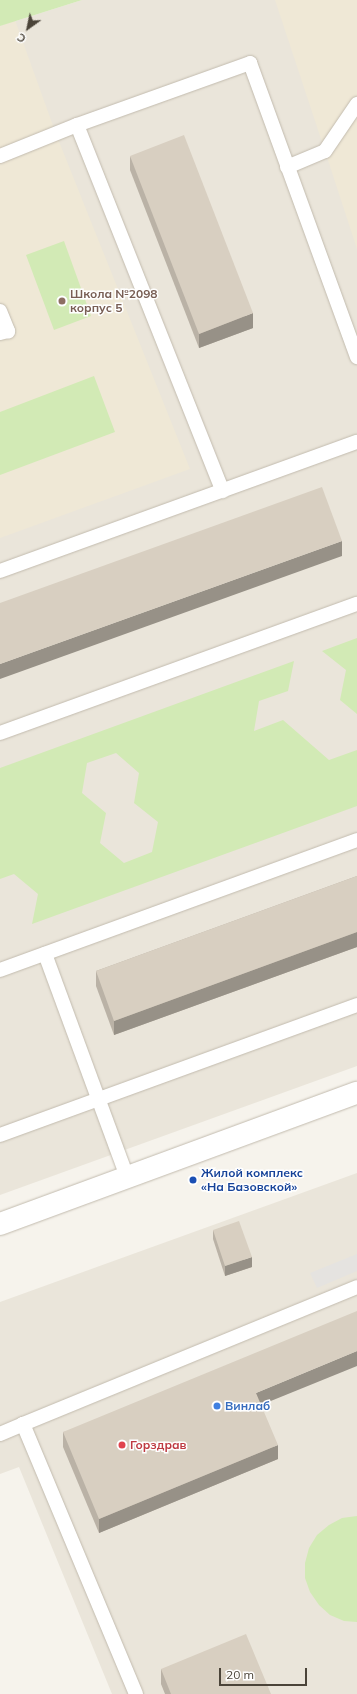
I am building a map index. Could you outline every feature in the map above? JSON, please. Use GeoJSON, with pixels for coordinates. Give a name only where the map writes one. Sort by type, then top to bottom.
{"type":"FeatureCollection","features":[{"type":"Feature","properties":{"kind":"street"},"geometry":{"type":"LineString","coordinates":[[0,1224],[357,1093]]}},
{"type":"Feature","properties":{"kind":"lane"},"geometry":{"type":"LineString","coordinates":[[0,156],[77,125],[250,63],[357,357]]}},
{"type":"Feature","properties":{"kind":"lane"},"geometry":{"type":"LineString","coordinates":[[287,167],[324,151],[357,104]]}},
{"type":"Feature","properties":{"kind":"lane"},"geometry":{"type":"LineString","coordinates":[[77,125],[223,491]]}},
{"type":"Feature","properties":{"kind":"lane"},"geometry":{"type":"LineString","coordinates":[[0,311],[8,331],[0,334]]}},
{"type":"Feature","properties":{"kind":"lane"},"geometry":{"type":"LineString","coordinates":[[0,572],[357,442]]}},
{"type":"Feature","properties":{"kind":"lane"},"geometry":{"type":"LineString","coordinates":[[0,733],[357,604]]}},
{"type":"Feature","properties":{"kind":"lane"},"geometry":{"type":"LineString","coordinates":[[0,970],[357,840]]}},
{"type":"Feature","properties":{"kind":"lane"},"geometry":{"type":"LineString","coordinates":[[45,954],[127,1178]]}},
{"type":"Feature","properties":{"kind":"lane"},"geometry":{"type":"LineString","coordinates":[[0,1135],[357,1005]]}},
{"type":"Feature","properties":{"kind":"lane"},"geometry":{"type":"LineString","coordinates":[[0,1434],[357,1287]]}},
{"type":"Feature","properties":{"kind":"lane"},"geometry":{"type":"LineString","coordinates":[[24,1424],[136,1694]]}},
{"type":"Feature","properties":{"kind":"shaded area"},"geometry":{"type":"Polygon","coordinates":[[[82,0],[357,0],[357,1066],[0,1195],[0,26],[82,0]]]}},
{"type":"Feature","properties":{"kind":"shaded area"},"geometry":{"type":"Polygon","coordinates":[[[275,0],[357,0],[357,249],[325,151],[275,0]]]}},
{"type":"Feature","properties":{"kind":"shaded area","name":"Школа №2098 корпус 5"},"geometry":{"type":"Polygon","coordinates":[[[15,20],[56,134],[190,469],[0,538],[0,26],[15,20]]]}},
{"type":"Feature","properties":{"kind":"shaded area"},"geometry":{"type":"Polygon","coordinates":[[[357,1173],[357,1694],[112,1694],[19,1467],[0,1474],[0,1302],[357,1173]]]}},
{"type":"Feature","properties":{"kind":"shaded area"},"geometry":{"type":"Polygon","coordinates":[[[357,1254],[357,1271],[317,1288],[310,1273],[357,1254]]]}},
{"type":"Feature","properties":{"kind":"green space"},"geometry":{"type":"Polygon","coordinates":[[[0,0],[82,0],[0,26],[0,0]]]}},
{"type":"Feature","properties":{"kind":"green space"},"geometry":{"type":"Polygon","coordinates":[[[64,241],[91,316],[54,330],[26,255],[64,241]]]}},
{"type":"Feature","properties":{"kind":"green space"},"geometry":{"type":"Polygon","coordinates":[[[94,376],[115,432],[0,475],[0,412],[94,376]]]}},
{"type":"Feature","properties":{"kind":"green space"},"geometry":{"type":"Polygon","coordinates":[[[357,638],[357,714],[340,700],[346,670],[322,651],[357,638]]]}},
{"type":"Feature","properties":{"kind":"green space"},"geometry":{"type":"Polygon","coordinates":[[[294,661],[288,691],[259,701],[254,731],[283,720],[329,760],[357,750],[357,806],[32,924],[38,894],[14,874],[0,879],[0,768],[294,661]],[[116,753],[87,763],[82,793],[106,813],[100,843],[124,863],[152,852],[158,822],[134,803],[139,773],[116,753]]]}},
{"type":"Feature","properties":{"kind":"green space"},"geometry":{"type":"Polygon","coordinates":[[[357,1516],[357,1622],[344,1621],[330,1615],[319,1605],[310,1592],[305,1578],[305,1563],[309,1548],[317,1535],[329,1525],[342,1518],[357,1516]]]}},
{"type":"Feature","properties":{"kind":"building"},"geometry":{"type":"Polygon","coordinates":[[[184,135],[253,313],[199,334],[130,156],[184,135]]]}},
{"type":"Feature","properties":{"kind":"building"},"geometry":{"type":"Polygon","coordinates":[[[322,487],[342,541],[0,664],[0,603],[322,487]]]}},
{"type":"Feature","properties":{"kind":"building"},"geometry":{"type":"Polygon","coordinates":[[[357,876],[357,932],[114,1021],[96,971],[357,876]]]}},
{"type":"Feature","properties":{"kind":"building"},"geometry":{"type":"Polygon","coordinates":[[[239,1221],[252,1257],[225,1266],[213,1230],[239,1221]]]}},
{"type":"Feature","properties":{"kind":"building"},"geometry":{"type":"Polygon","coordinates":[[[357,1311],[357,1351],[256,1393],[278,1445],[99,1519],[63,1432],[357,1311]]]}},
{"type":"Feature","properties":{"kind":"building"},"geometry":{"type":"Polygon","coordinates":[[[246,1634],[271,1694],[171,1694],[161,1669],[246,1634]]]}},
{"type":"Feature","properties":{"kind":"place","name":"Школа №2098 корпус 5"},"geometry":{"type":"Point","coordinates":[62,301]}},
{"type":"Feature","properties":{"kind":"place","name":"Жилой комплекс «На Базовской»"},"geometry":{"type":"Point","coordinates":[193,1180]}},
{"type":"Feature","properties":{"kind":"place","name":"Винлаб"},"geometry":{"type":"Point","coordinates":[217,1406]}},
{"type":"Feature","properties":{"kind":"place","name":"Горздрав"},"geometry":{"type":"Point","coordinates":[122,1445]}}]}
